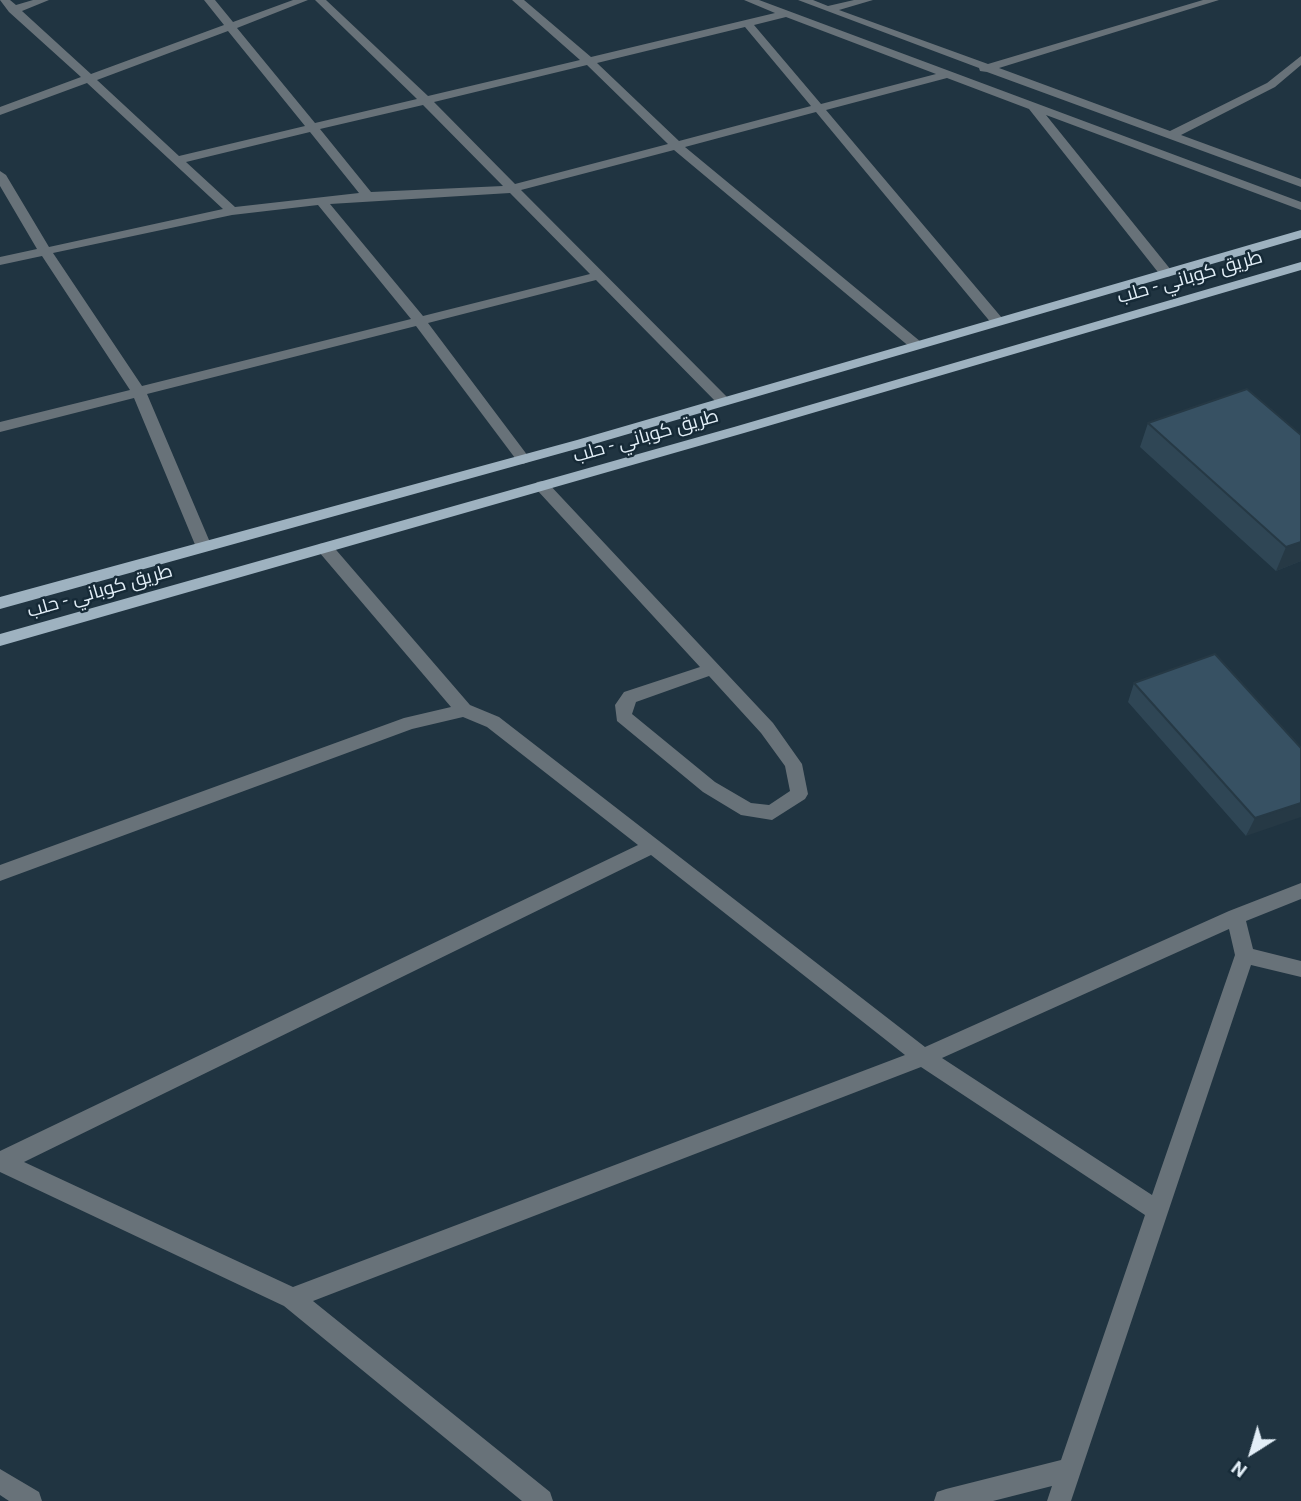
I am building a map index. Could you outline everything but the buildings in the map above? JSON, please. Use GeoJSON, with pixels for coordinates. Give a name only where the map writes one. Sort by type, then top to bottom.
{"type":"FeatureCollection","features":[{"type":"Feature","properties":{"kind":"main road","name":"طريق كوباني - حلب"},"geometry":{"type":"LineString","coordinates":[[0,603],[582,443],[1301,234]]}},
{"type":"Feature","properties":{"kind":"main road","name":"طريق كوباني - حلب"},"geometry":{"type":"LineString","coordinates":[[0,640],[600,470],[1301,266]]}},
{"type":"Feature","properties":{"kind":"main road"},"geometry":{"type":"LineString","coordinates":[[582,443],[600,470]]}},
{"type":"Feature","properties":{"kind":"street"},"geometry":{"type":"LineString","coordinates":[[4,0],[232,211]]}},
{"type":"Feature","properties":{"kind":"street"},"geometry":{"type":"LineString","coordinates":[[13,10],[44,0]]}},
{"type":"Feature","properties":{"kind":"street"},"geometry":{"type":"LineString","coordinates":[[209,0],[233,26],[368,196]]}},
{"type":"Feature","properties":{"kind":"street"},"geometry":{"type":"LineString","coordinates":[[0,111],[303,0]]}},
{"type":"Feature","properties":{"kind":"street"},"geometry":{"type":"LineString","coordinates":[[320,0],[425,100],[723,401]]}},
{"type":"Feature","properties":{"kind":"street"},"geometry":{"type":"LineString","coordinates":[[517,0],[591,63],[677,146],[916,345]]}},
{"type":"Feature","properties":{"kind":"street"},"geometry":{"type":"LineString","coordinates":[[749,0],[1035,109],[1301,206]]}},
{"type":"Feature","properties":{"kind":"street"},"geometry":{"type":"LineString","coordinates":[[803,0],[984,69],[1301,183]]}},
{"type":"Feature","properties":{"kind":"street"},"geometry":{"type":"LineString","coordinates":[[828,9],[868,0]]}},
{"type":"Feature","properties":{"kind":"street"},"geometry":{"type":"LineString","coordinates":[[984,69],[1214,0]]}},
{"type":"Feature","properties":{"kind":"street"},"geometry":{"type":"LineString","coordinates":[[177,160],[312,126],[591,63],[786,14]]}},
{"type":"Feature","properties":{"kind":"street"},"geometry":{"type":"LineString","coordinates":[[747,23],[997,321]]}},
{"type":"Feature","properties":{"kind":"street"},"geometry":{"type":"LineString","coordinates":[[1169,136],[1271,85],[1301,59]]}},
{"type":"Feature","properties":{"kind":"street"},"geometry":{"type":"LineString","coordinates":[[1284,73],[1301,79]]}},
{"type":"Feature","properties":{"kind":"street"},"geometry":{"type":"LineString","coordinates":[[0,261],[232,211],[368,196],[511,189],[944,75]]}},
{"type":"Feature","properties":{"kind":"street"},"geometry":{"type":"LineString","coordinates":[[1035,109],[1166,273]]}},
{"type":"Feature","properties":{"kind":"street"},"geometry":{"type":"LineString","coordinates":[[0,175],[45,251],[138,391],[204,547]]}},
{"type":"Feature","properties":{"kind":"street"},"geometry":{"type":"LineString","coordinates":[[321,201],[418,320],[523,459]]}},
{"type":"Feature","properties":{"kind":"street"},"geometry":{"type":"LineString","coordinates":[[0,427],[597,276]]}},
{"type":"Feature","properties":{"kind":"street"},"geometry":{"type":"LineString","coordinates":[[542,486],[767,728],[793,764],[799,794],[772,813],[747,810],[709,788],[623,716],[624,705],[630,697],[712,669]]}},
{"type":"Feature","properties":{"kind":"street"},"geometry":{"type":"LineString","coordinates":[[325,548],[464,710],[493,722],[923,1057],[1159,1212]]}},
{"type":"Feature","properties":{"kind":"street"},"geometry":{"type":"LineString","coordinates":[[0,873],[410,723],[464,710]]}},
{"type":"Feature","properties":{"kind":"street"},"geometry":{"type":"LineString","coordinates":[[1,1161],[653,846]]}},
{"type":"Feature","properties":{"kind":"street"},"geometry":{"type":"LineString","coordinates":[[292,1298],[923,1057],[1236,917],[1301,891]]}},
{"type":"Feature","properties":{"kind":"street"},"geometry":{"type":"LineString","coordinates":[[1059,1501],[1245,955],[1236,917]]}},
{"type":"Feature","properties":{"kind":"street"},"geometry":{"type":"LineString","coordinates":[[1245,955],[1301,969]]}},
{"type":"Feature","properties":{"kind":"street"},"geometry":{"type":"LineString","coordinates":[[1,1161],[292,1298],[541,1501]]}},
{"type":"Feature","properties":{"kind":"street"},"geometry":{"type":"LineString","coordinates":[[946,1501],[1070,1469]]}},
{"type":"Feature","properties":{"kind":"street"},"geometry":{"type":"LineString","coordinates":[[0,1481],[30,1501]]}}]}
